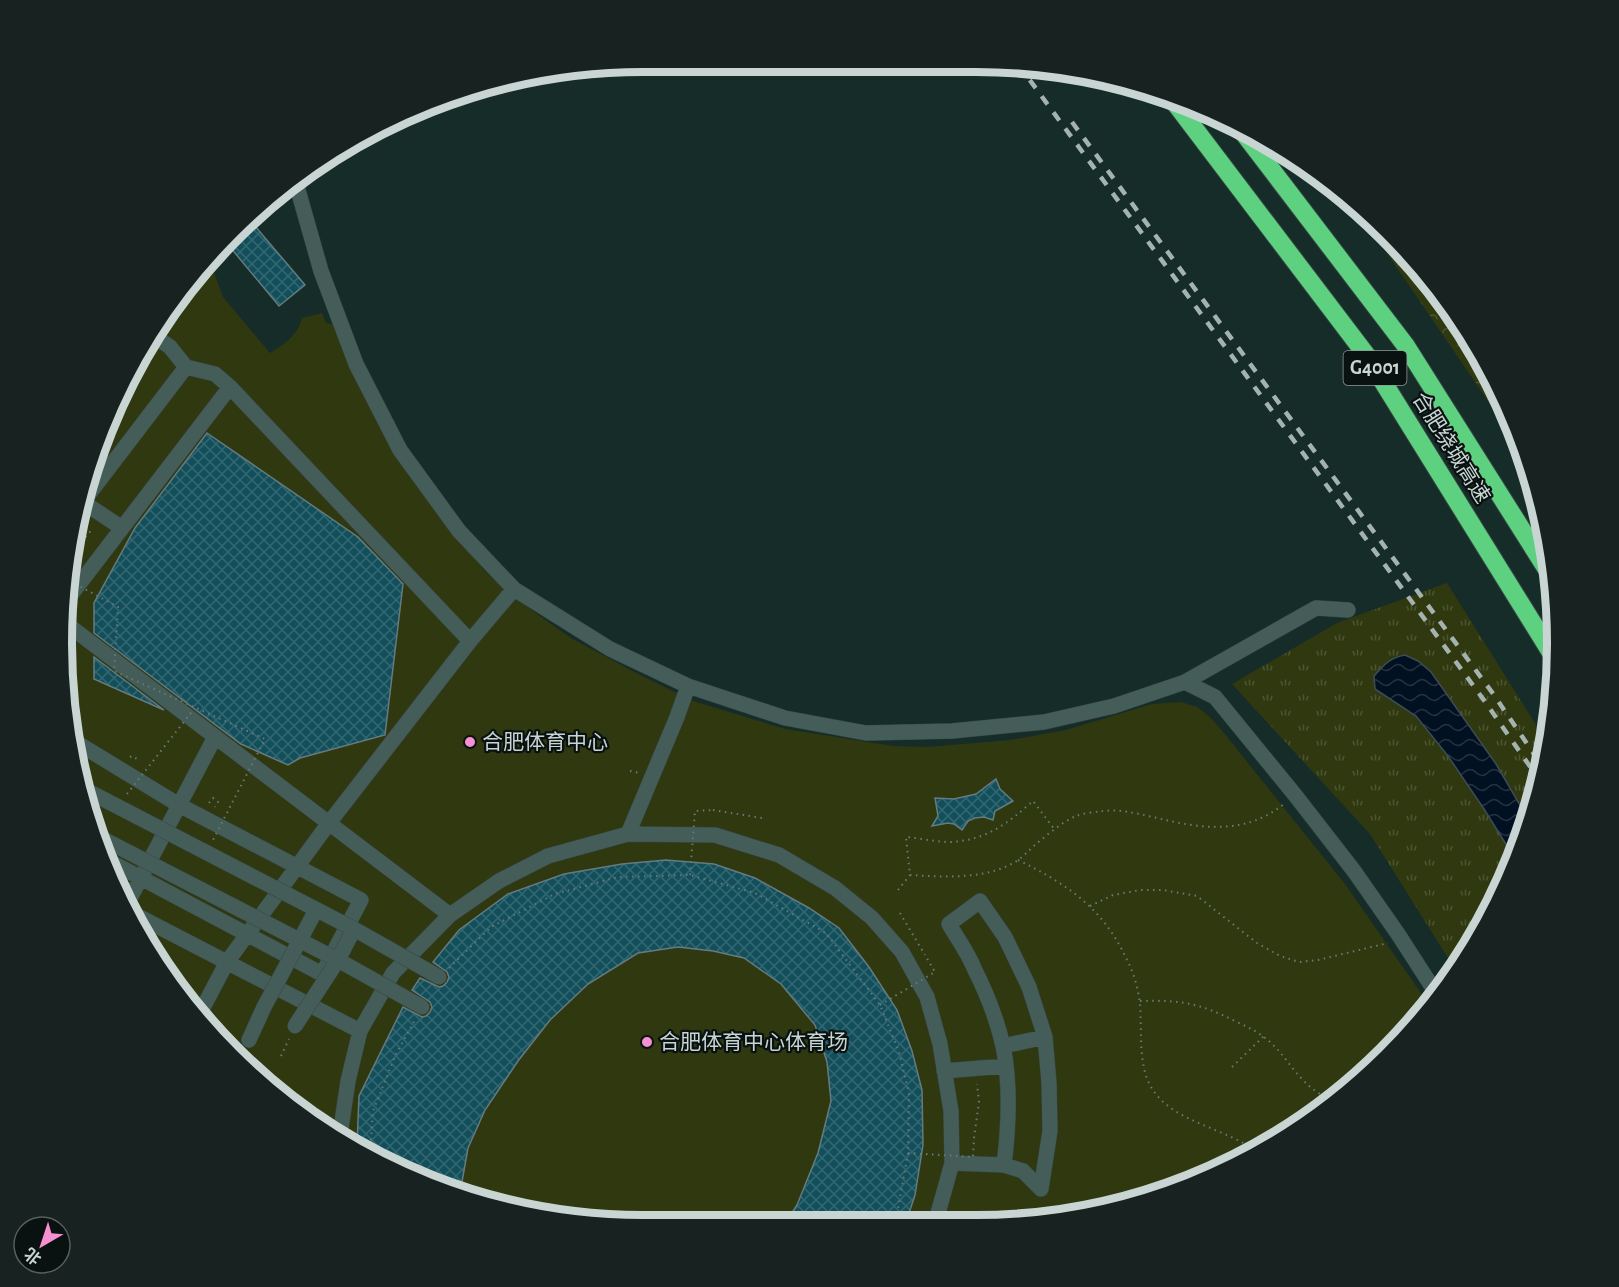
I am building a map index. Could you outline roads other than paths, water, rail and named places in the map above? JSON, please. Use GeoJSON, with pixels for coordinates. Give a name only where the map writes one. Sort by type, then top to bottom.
{"type":"FeatureCollection","features":[{"type":"Feature","properties":{"kind":"highway","name":"合肥绕城高速"},"geometry":{"type":"LineString","coordinates":[[1180,110],[1367,356],[1547,645]]}},
{"type":"Feature","properties":{"kind":"highway","name":"合肥绕城高速"},"geometry":{"type":"LineString","coordinates":[[1252,144],[1406,346],[1540,559]]}},
{"type":"Feature","properties":{"kind":"street"},"geometry":{"type":"LineString","coordinates":[[298,189],[321,271],[356,364],[400,450],[459,531],[514,589],[610,649],[688,687],[785,718],[866,733],[952,732],[1044,722],[1114,706],[1185,682],[1316,608],[1348,610]]}},
{"type":"Feature","properties":{"kind":"street"},"geometry":{"type":"LineString","coordinates":[[160,340],[170,347],[186,366],[215,374],[230,387],[470,641]]}},
{"type":"Feature","properties":{"kind":"street"},"geometry":{"type":"LineString","coordinates":[[93,489],[186,366]]}},
{"type":"Feature","properties":{"kind":"street"},"geometry":{"type":"LineString","coordinates":[[75,590],[230,387]]}},
{"type":"Feature","properties":{"kind":"street"},"geometry":{"type":"LineString","coordinates":[[88,508],[122,528]]}},
{"type":"Feature","properties":{"kind":"street"},"geometry":{"type":"LineString","coordinates":[[203,1007],[227,962],[329,823],[470,641],[514,589]]}},
{"type":"Feature","properties":{"kind":"street"},"geometry":{"type":"LineString","coordinates":[[72,628],[450,915]]}},
{"type":"Feature","properties":{"kind":"street"},"geometry":{"type":"LineString","coordinates":[[1185,682],[1215,698],[1295,795],[1354,871],[1432,987]]}},
{"type":"Feature","properties":{"kind":"street"},"geometry":{"type":"LineString","coordinates":[[628,834],[688,687]]}},
{"type":"Feature","properties":{"kind":"street"},"geometry":{"type":"LineString","coordinates":[[131,896],[215,737]]}},
{"type":"Feature","properties":{"kind":"street"},"geometry":{"type":"LineString","coordinates":[[81,746],[179,805],[361,900],[322,974],[118,866]]}},
{"type":"Feature","properties":{"kind":"street"},"geometry":{"type":"LineString","coordinates":[[92,793],[354,929],[439,977]]}},
{"type":"Feature","properties":{"kind":"street"},"geometry":{"type":"LineString","coordinates":[[341,1128],[348,1081],[360,1031],[393,973],[450,915],[499,881],[548,856],[628,834],[715,835],[779,855],[835,888],[872,918],[902,951],[927,997],[940,1044],[951,1111],[952,1163],[938,1215]]}},
{"type":"Feature","properties":{"kind":"street"},"geometry":{"type":"LineString","coordinates":[[108,842],[300,940],[423,1007]]}},
{"type":"Feature","properties":{"kind":"street"},"geometry":{"type":"LineString","coordinates":[[952,1163],[1004,1165],[1023,1171],[1041,1189],[1050,1131],[1045,1037],[1029,987],[1005,937],[980,901],[949,924],[974,966],[1003,1046],[1008,1094],[1008,1130],[1004,1165]]}},
{"type":"Feature","properties":{"kind":"street"},"geometry":{"type":"LineString","coordinates":[[249,1040],[316,910]]}},
{"type":"Feature","properties":{"kind":"street"},"geometry":{"type":"LineString","coordinates":[[144,919],[360,1031]]}},
{"type":"Feature","properties":{"kind":"street"},"geometry":{"type":"LineString","coordinates":[[295,1026],[338,960],[354,929]]}},
{"type":"Feature","properties":{"kind":"street"},"geometry":{"type":"LineString","coordinates":[[1003,1046],[1045,1037]]}},
{"type":"Feature","properties":{"kind":"street"},"geometry":{"type":"LineString","coordinates":[[944,1071],[1005,1066]]}},
{"type":"Feature","properties":{"kind":"water"},"geometry":{"type":"Polygon","coordinates":[[[1405,655],[1418,661],[1431,672],[1496,764],[1522,809],[1509,848],[1448,756],[1416,716],[1375,689],[1374,676],[1384,665],[1405,655]]]}},
{"type":"Feature","properties":{"kind":"railway"},"geometry":{"type":"LineString","coordinates":[[1026,74],[1486,703],[1533,770]]}},
{"type":"Feature","properties":{"kind":"railway"},"geometry":{"type":"LineString","coordinates":[[1072,122],[1494,695],[1536,757]]}},
{"type":"Feature","properties":{"kind":"place","name":"合肥体育中心"},"geometry":{"type":"Point","coordinates":[470,742]}},
{"type":"Feature","properties":{"kind":"place","name":"合肥体育中心体育场"},"geometry":{"type":"Point","coordinates":[647,1042]}}]}
